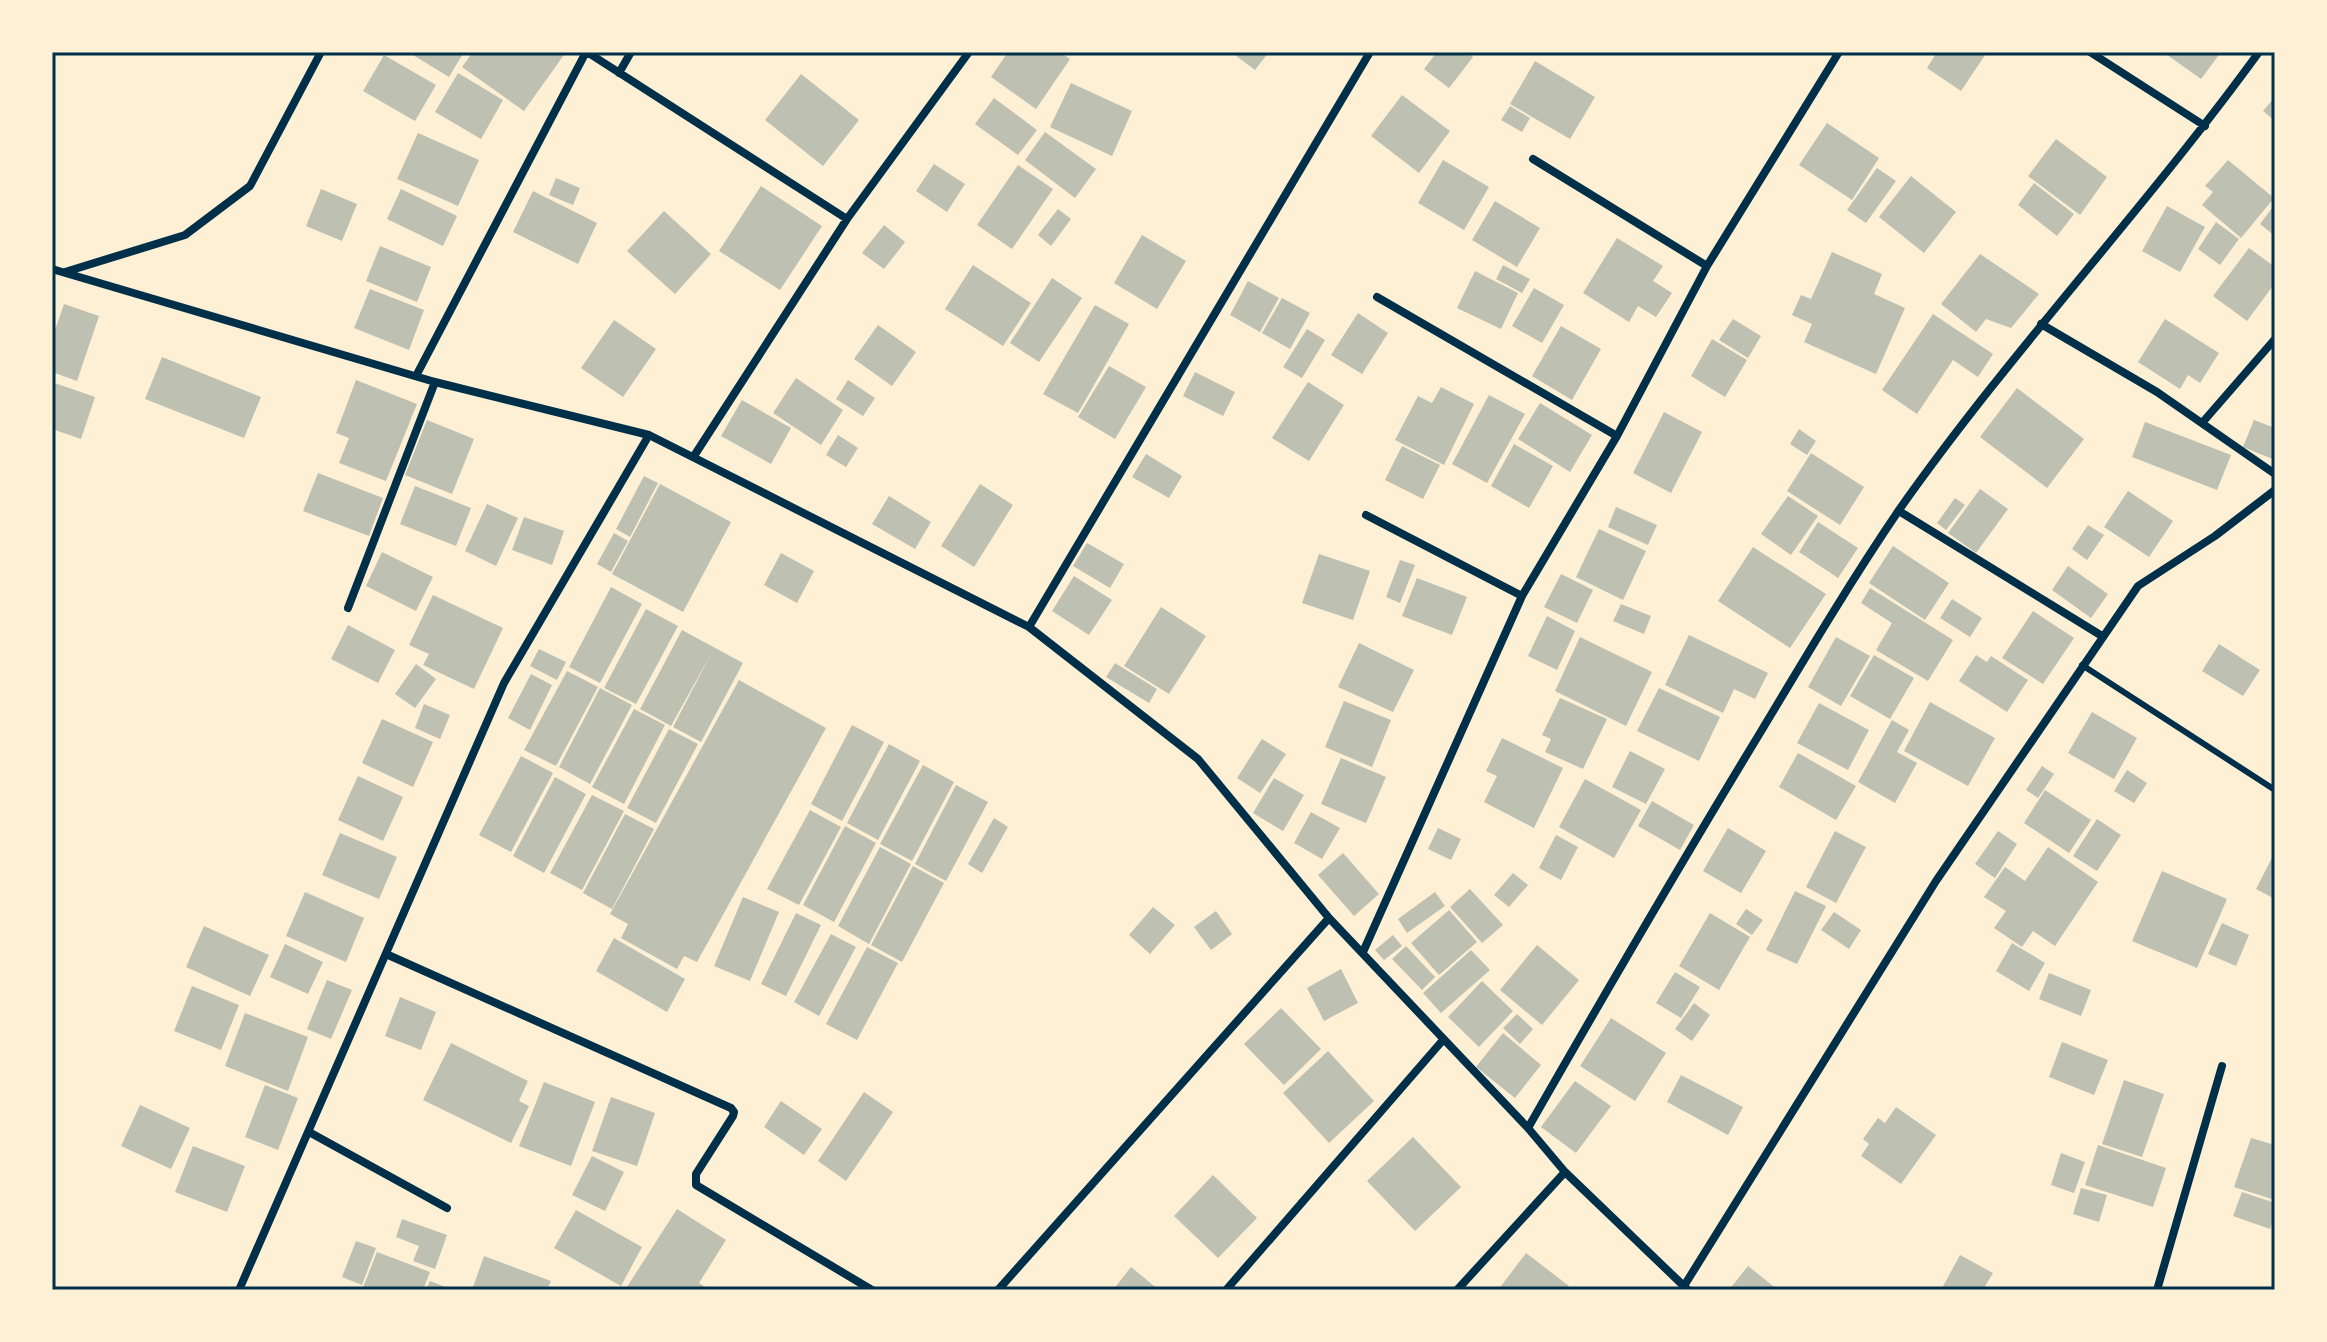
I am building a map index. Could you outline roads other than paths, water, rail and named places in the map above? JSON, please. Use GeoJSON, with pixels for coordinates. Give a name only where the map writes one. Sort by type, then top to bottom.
{"type":"FeatureCollection","features":[{"type":"Feature","properties":{"kind":"street"},"geometry":{"type":"LineString","coordinates":[[64,273],[185,235],[250,186],[321,52]]}},
{"type":"Feature","properties":{"kind":"street"},"geometry":{"type":"LineString","coordinates":[[416,376],[587,52],[847,219]]}},
{"type":"Feature","properties":{"kind":"street"},"geometry":{"type":"LineString","coordinates":[[619,73],[631,52]]}},
{"type":"Feature","properties":{"kind":"street"},"geometry":{"type":"LineString","coordinates":[[694,456],[847,219],[969,52]]}},
{"type":"Feature","properties":{"kind":"street"},"geometry":{"type":"LineString","coordinates":[[1029,627],[1370,52]]}},
{"type":"Feature","properties":{"kind":"street"},"geometry":{"type":"LineString","coordinates":[[1363,952],[1522,596],[1617,436],[1707,266],[1839,52]]}},
{"type":"Feature","properties":{"kind":"street"},"geometry":{"type":"LineString","coordinates":[[2090,52],[2205,126]]}},
{"type":"Feature","properties":{"kind":"street"},"geometry":{"type":"LineString","coordinates":[[1528,1128],[1667,887],[1899,511],[2041,324],[2205,126],[2259,52]]}},
{"type":"Feature","properties":{"kind":"street"},"geometry":{"type":"LineString","coordinates":[[1533,159],[1707,266]]}},
{"type":"Feature","properties":{"kind":"street"},"geometry":{"type":"LineString","coordinates":[[52,269],[435,382],[649,435],[1029,627],[1198,759],[1329,918],[1528,1128],[1565,1172],[1686,1288],[1936,881],[2138,586],[2215,536],[2275,490]]}},
{"type":"Feature","properties":{"kind":"street"},"geometry":{"type":"LineString","coordinates":[[1377,297],[1617,436]]}},
{"type":"Feature","properties":{"kind":"street"},"geometry":{"type":"LineString","coordinates":[[2041,324],[2157,392],[2275,474]]}},
{"type":"Feature","properties":{"kind":"street"},"geometry":{"type":"LineString","coordinates":[[2202,423],[2275,339]]}},
{"type":"Feature","properties":{"kind":"street"},"geometry":{"type":"LineString","coordinates":[[348,608],[435,382]]}},
{"type":"Feature","properties":{"kind":"street"},"geometry":{"type":"LineString","coordinates":[[239,1290],[504,683],[649,435]]}},
{"type":"Feature","properties":{"kind":"street"},"geometry":{"type":"LineString","coordinates":[[1899,511],[2102,636]]}},
{"type":"Feature","properties":{"kind":"street"},"geometry":{"type":"LineString","coordinates":[[1366,515],[1522,596]]}},
{"type":"Feature","properties":{"kind":"street"},"geometry":{"type":"LineString","coordinates":[[998,1290],[1329,918]]}},
{"type":"Feature","properties":{"kind":"street"},"geometry":{"type":"LineString","coordinates":[[386,954],[731,1108],[733,1116],[696,1174],[696,1185],[872,1290]]}},
{"type":"Feature","properties":{"kind":"street"},"geometry":{"type":"LineString","coordinates":[[1226,1290],[1443,1040]]}},
{"type":"Feature","properties":{"kind":"street"},"geometry":{"type":"LineString","coordinates":[[2157,1290],[2222,1066]]}},
{"type":"Feature","properties":{"kind":"street"},"geometry":{"type":"LineString","coordinates":[[309,1132],[447,1208]]}},
{"type":"Feature","properties":{"kind":"street"},"geometry":{"type":"LineString","coordinates":[[1457,1290],[1565,1172]]}},
{"type":"Feature","properties":{"kind":"lane"},"geometry":{"type":"LineString","coordinates":[[2082,665],[2275,790]]}}]}
